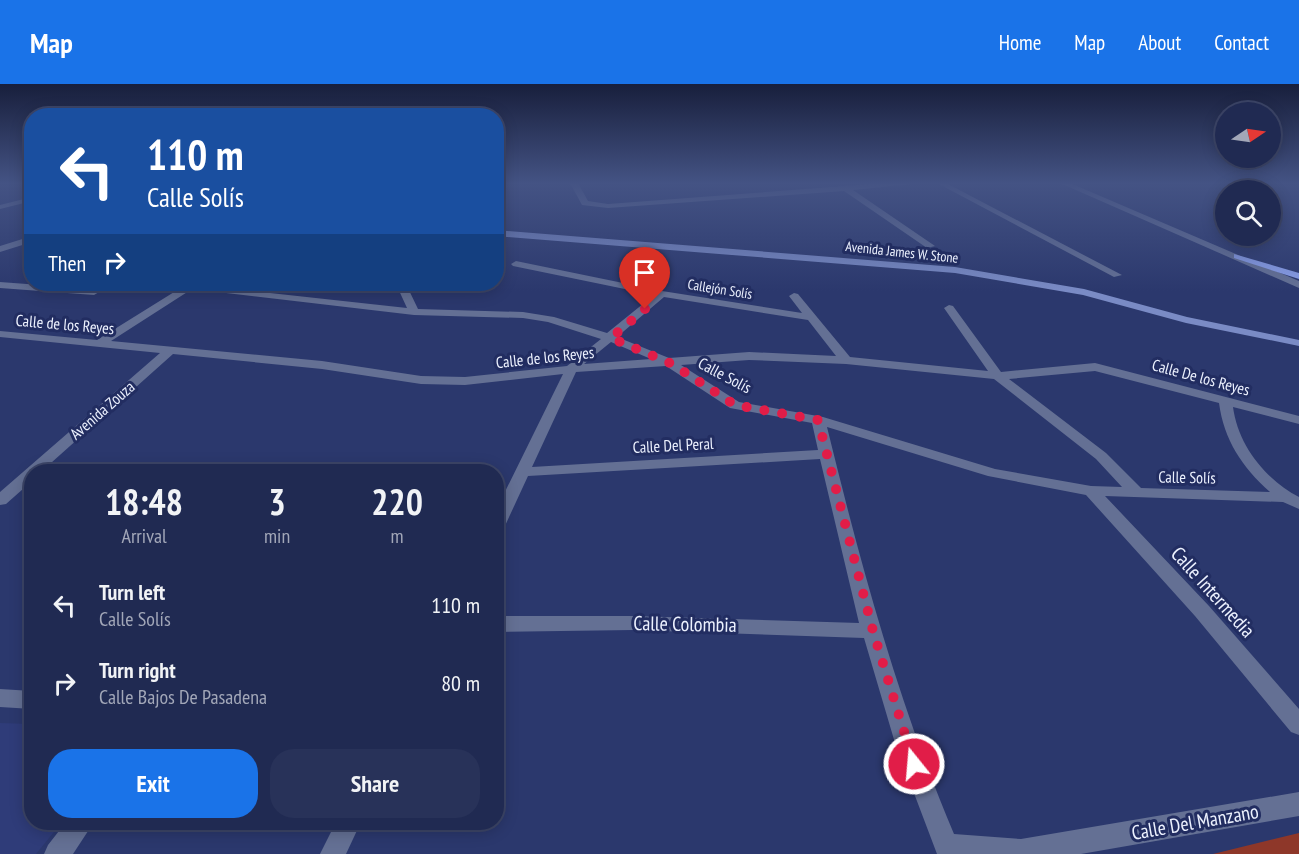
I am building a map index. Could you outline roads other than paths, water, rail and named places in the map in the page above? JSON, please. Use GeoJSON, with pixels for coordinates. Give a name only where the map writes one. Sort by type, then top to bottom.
{"type":"FeatureCollection","features":[{"type":"Feature","properties":{"kind":"main road","name":"Avenida James W. Stone"},"geometry":{"type":"LineString","coordinates":[[504,234],[897,264],[965,272],[1084,292],[1186,320],[1299,343]]}},
{"type":"Feature","properties":{"kind":"main road"},"geometry":{"type":"LineString","coordinates":[[1237,256],[1299,276]]}},
{"type":"Feature","properties":{"kind":"street"},"geometry":{"type":"LineString","coordinates":[[890,219],[930,246]]}},
{"type":"Feature","properties":{"kind":"street"},"geometry":{"type":"LineString","coordinates":[[1010,219],[1117,274]]}},
{"type":"Feature","properties":{"kind":"street"},"geometry":{"type":"LineString","coordinates":[[1149,219],[1299,285]]}},
{"type":"Feature","properties":{"kind":"street"},"geometry":{"type":"LineString","coordinates":[[0,249],[24,241]]}},
{"type":"Feature","properties":{"kind":"street","name":"Callejón Solís"},"geometry":{"type":"LineString","coordinates":[[516,264],[662,294],[814,318]]}},
{"type":"Feature","properties":{"kind":"street"},"geometry":{"type":"LineString","coordinates":[[0,285],[24,287]]}},
{"type":"Feature","properties":{"kind":"street"},"geometry":{"type":"LineString","coordinates":[[81,291],[94,292]]}},
{"type":"Feature","properties":{"kind":"street"},"geometry":{"type":"LineString","coordinates":[[99,344],[183,291]]}},
{"type":"Feature","properties":{"kind":"street","name":"Calle Solís"},"geometry":{"type":"LineString","coordinates":[[241,291],[414,312],[523,315],[567,324],[611,338],[672,364],[735,405],[818,420],[993,473],[1091,491],[1282,497]]}},
{"type":"Feature","properties":{"kind":"street"},"geometry":{"type":"LineString","coordinates":[[404,291],[414,312]]}},
{"type":"Feature","properties":{"kind":"street"},"geometry":{"type":"LineString","coordinates":[[504,511],[571,369],[662,294]]}},
{"type":"Feature","properties":{"kind":"street"},"geometry":{"type":"LineString","coordinates":[[794,296],[846,360]]}},
{"type":"Feature","properties":{"kind":"street"},"geometry":{"type":"LineString","coordinates":[[949,308],[998,376],[1101,456],[1138,494]]}},
{"type":"Feature","properties":{"kind":"street","name":"Calle de los Reyes"},"geometry":{"type":"LineString","coordinates":[[0,334],[322,365],[421,381],[465,381],[571,369],[672,364],[749,356],[846,360],[998,376],[1095,367]]}},
{"type":"Feature","properties":{"kind":"street","name":"Avenida Zouza"},"geometry":{"type":"LineString","coordinates":[[41,464],[171,349]]}},
{"type":"Feature","properties":{"kind":"street","name":"Calle De los Reyes"},"geometry":{"type":"LineString","coordinates":[[1095,367],[1299,420]]}},
{"type":"Feature","properties":{"kind":"street"},"geometry":{"type":"LineString","coordinates":[[1225,400],[1230,429],[1254,466],[1282,497],[1299,504]]}},
{"type":"Feature","properties":{"kind":"street"},"geometry":{"type":"LineString","coordinates":[[818,420],[873,631],[939,850],[1021,853]]}},
{"type":"Feature","properties":{"kind":"street","name":"Calle Del Peral"},"geometry":{"type":"LineString","coordinates":[[523,472],[826,454]]}},
{"type":"Feature","properties":{"kind":"street","name":"Avenida Zouza"},"geometry":{"type":"LineString","coordinates":[[0,500],[24,479]]}},
{"type":"Feature","properties":{"kind":"street","name":"Calle Intermedia"},"geometry":{"type":"LineString","coordinates":[[1091,491],[1202,611],[1299,725]]}},
{"type":"Feature","properties":{"kind":"street","name":"Calle Colombia"},"geometry":{"type":"LineString","coordinates":[[504,624],[645,623],[873,631]]}},
{"type":"Feature","properties":{"kind":"street"},"geometry":{"type":"LineString","coordinates":[[0,698],[24,700]]}},
{"type":"Feature","properties":{"kind":"street","name":"Calle Del Manzano"},"geometry":{"type":"LineString","coordinates":[[1021,853],[1299,804]]}},
{"type":"Feature","properties":{"kind":"street"},"geometry":{"type":"LineString","coordinates":[[57,854],[76,830]]}},
{"type":"Feature","properties":{"kind":"street"},"geometry":{"type":"LineString","coordinates":[[333,854],[345,830]]}}]}
